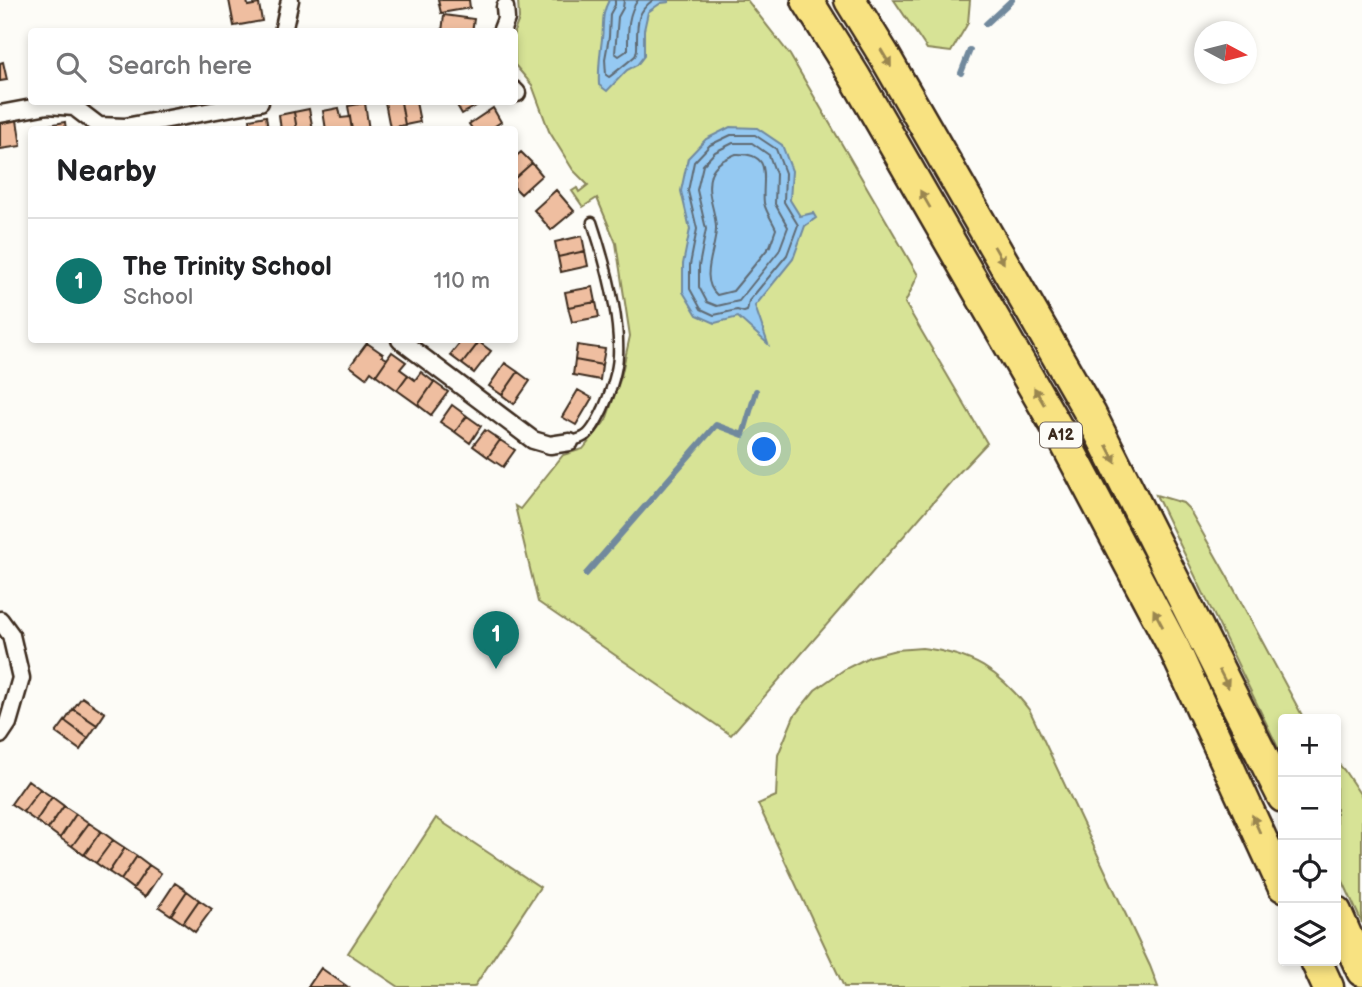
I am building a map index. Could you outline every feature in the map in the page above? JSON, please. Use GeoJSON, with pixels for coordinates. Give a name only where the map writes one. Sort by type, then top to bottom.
{"type":"FeatureCollection","features":[{"type":"Feature","properties":{"kind":"highway","name":"A12"},"geometry":{"type":"LineString","coordinates":[[807,0],[855,77],[1063,438],[1175,650],[1278,875]]}},
{"type":"Feature","properties":{"kind":"highway","name":"A12"},"geometry":{"type":"LineString","coordinates":[[850,0],[1091,415],[1278,787]]}},
{"type":"Feature","properties":{"kind":"highway"},"geometry":{"type":"LineString","coordinates":[[1341,923],[1362,971]]}},
{"type":"Feature","properties":{"kind":"highway"},"geometry":{"type":"LineString","coordinates":[[1318,966],[1328,987]]}},
{"type":"Feature","properties":{"kind":"street"},"geometry":{"type":"LineString","coordinates":[[285,28],[290,0]]}},
{"type":"Feature","properties":{"kind":"street"},"geometry":{"type":"LineString","coordinates":[[503,28],[506,19],[505,7]]}},
{"type":"Feature","properties":{"kind":"street"},"geometry":{"type":"LineString","coordinates":[[0,114],[48,105],[74,107],[99,126]]}},
{"type":"Feature","properties":{"kind":"street"},"geometry":{"type":"LineString","coordinates":[[138,126],[192,122],[250,105]]}},
{"type":"Feature","properties":{"kind":"street"},"geometry":{"type":"LineString","coordinates":[[404,343],[533,440],[550,445],[570,442]]}},
{"type":"Feature","properties":{"kind":"street"},"geometry":{"type":"LineString","coordinates":[[0,620],[11,635],[21,678],[8,723],[0,735]]}},
{"type":"Feature","properties":{"kind":"lane"},"geometry":{"type":"LineString","coordinates":[[570,442],[586,436],[599,418],[611,391],[618,359],[617,330],[592,222]]}},
{"type":"Feature","properties":{"kind":"green space"},"geometry":{"type":"Polygon","coordinates":[[[518,0],[747,0],[790,55],[918,275],[905,303],[987,443],[731,735],[538,602],[515,506],[520,509],[563,455],[583,449],[606,420],[621,377],[630,336],[616,243],[597,198],[583,207],[572,191],[577,188],[579,192],[588,185],[573,170],[549,131],[532,85],[518,69],[518,28],[516,28],[519,19],[518,0]]]}},
{"type":"Feature","properties":{"kind":"green space"},"geometry":{"type":"Polygon","coordinates":[[[894,0],[970,0],[968,23],[951,52],[927,49],[894,0]]]}},
{"type":"Feature","properties":{"kind":"green space"},"geometry":{"type":"Polygon","coordinates":[[[1156,495],[1183,503],[1189,509],[1301,714],[1278,714],[1278,748],[1156,495]]]}},
{"type":"Feature","properties":{"kind":"green space"},"geometry":{"type":"Polygon","coordinates":[[[922,648],[956,655],[983,666],[1007,685],[1030,711],[1158,987],[844,987],[758,804],[776,796],[778,755],[794,716],[815,690],[845,669],[869,657],[896,650],[922,648]]]}},
{"type":"Feature","properties":{"kind":"green space"},"geometry":{"type":"Polygon","coordinates":[[[1341,767],[1362,797],[1362,923],[1341,877],[1341,767]]]}},
{"type":"Feature","properties":{"kind":"green space"},"geometry":{"type":"Polygon","coordinates":[[[436,818],[540,887],[474,987],[399,987],[348,953],[436,818]]]}},
{"type":"Feature","properties":{"kind":"water"},"geometry":{"type":"Polygon","coordinates":[[[609,0],[669,2],[661,3],[648,12],[644,30],[644,56],[607,91],[599,85],[599,73],[604,15],[609,0]]]}},
{"type":"Feature","properties":{"kind":"water"},"geometry":{"type":"Polygon","coordinates":[[[730,127],[757,128],[782,145],[792,171],[790,200],[800,216],[813,213],[816,218],[805,226],[793,259],[755,306],[768,344],[738,317],[715,323],[697,315],[683,292],[683,264],[690,229],[681,191],[688,158],[706,139],[730,127]]]}},
{"type":"Feature","properties":{"kind":"building"},"geometry":{"type":"Polygon","coordinates":[[[229,0],[247,0],[248,6],[259,4],[262,21],[234,26],[229,0]]]}},
{"type":"Feature","properties":{"kind":"building"},"geometry":{"type":"Polygon","coordinates":[[[438,0],[469,0],[470,8],[441,13],[438,0]]]}},
{"type":"Feature","properties":{"kind":"building"},"geometry":{"type":"Polygon","coordinates":[[[444,15],[474,19],[473,28],[442,28],[444,15]]]}},
{"type":"Feature","properties":{"kind":"building"},"geometry":{"type":"Polygon","coordinates":[[[3,62],[7,80],[0,81],[0,63],[3,62]]]}},
{"type":"Feature","properties":{"kind":"building"},"geometry":{"type":"Polygon","coordinates":[[[365,105],[368,126],[351,126],[348,106],[365,105]]]}},
{"type":"Feature","properties":{"kind":"building"},"geometry":{"type":"Polygon","coordinates":[[[386,105],[402,105],[405,125],[390,126],[386,105]]]}},
{"type":"Feature","properties":{"kind":"building"},"geometry":{"type":"Polygon","coordinates":[[[402,105],[417,105],[420,122],[405,125],[402,105]]]}},
{"type":"Feature","properties":{"kind":"building"},"geometry":{"type":"Polygon","coordinates":[[[457,105],[478,105],[462,114],[457,105]]]}},
{"type":"Feature","properties":{"kind":"building"},"geometry":{"type":"Polygon","coordinates":[[[339,108],[341,118],[350,117],[351,126],[325,126],[323,111],[339,108]]]}},
{"type":"Feature","properties":{"kind":"building"},"geometry":{"type":"Polygon","coordinates":[[[493,108],[501,122],[495,126],[469,124],[493,108]]]}},
{"type":"Feature","properties":{"kind":"building"},"geometry":{"type":"Polygon","coordinates":[[[309,109],[312,126],[296,126],[294,112],[309,109]]]}},
{"type":"Feature","properties":{"kind":"building"},"geometry":{"type":"Polygon","coordinates":[[[294,112],[296,126],[280,126],[279,115],[294,112]]]}},
{"type":"Feature","properties":{"kind":"building"},"geometry":{"type":"Polygon","coordinates":[[[266,116],[267,126],[251,126],[250,119],[266,116]]]}},
{"type":"Feature","properties":{"kind":"building"},"geometry":{"type":"Polygon","coordinates":[[[17,120],[21,146],[0,149],[0,123],[17,120]]]}},
{"type":"Feature","properties":{"kind":"building"},"geometry":{"type":"Polygon","coordinates":[[[65,122],[66,126],[43,126],[65,122]]]}},
{"type":"Feature","properties":{"kind":"building"},"geometry":{"type":"Polygon","coordinates":[[[521,152],[532,163],[518,175],[518,155],[521,152]]]}},
{"type":"Feature","properties":{"kind":"building"},"geometry":{"type":"Polygon","coordinates":[[[532,163],[542,175],[521,194],[518,191],[518,175],[532,163]]]}},
{"type":"Feature","properties":{"kind":"building"},"geometry":{"type":"Polygon","coordinates":[[[556,190],[574,211],[551,230],[534,210],[556,190]]]}},
{"type":"Feature","properties":{"kind":"building"},"geometry":{"type":"Polygon","coordinates":[[[582,236],[585,251],[558,257],[555,242],[582,236]]]}},
{"type":"Feature","properties":{"kind":"building"},"geometry":{"type":"Polygon","coordinates":[[[585,251],[588,266],[561,272],[558,257],[585,251]]]}},
{"type":"Feature","properties":{"kind":"building"},"geometry":{"type":"Polygon","coordinates":[[[593,287],[596,302],[568,307],[565,292],[593,287]]]}},
{"type":"Feature","properties":{"kind":"building"},"geometry":{"type":"Polygon","coordinates":[[[596,302],[599,317],[572,322],[568,307],[596,302]]]}},
{"type":"Feature","properties":{"kind":"building"},"geometry":{"type":"Polygon","coordinates":[[[367,343],[387,359],[376,375],[371,371],[366,378],[350,366],[367,343]]]}},
{"type":"Feature","properties":{"kind":"building"},"geometry":{"type":"Polygon","coordinates":[[[460,343],[478,343],[462,364],[450,355],[460,343]]]}},
{"type":"Feature","properties":{"kind":"building"},"geometry":{"type":"Polygon","coordinates":[[[478,343],[491,351],[474,373],[462,364],[478,343]]]}},
{"type":"Feature","properties":{"kind":"building"},"geometry":{"type":"Polygon","coordinates":[[[577,345],[605,349],[602,365],[575,360],[577,345]]]}},
{"type":"Feature","properties":{"kind":"building"},"geometry":{"type":"Polygon","coordinates":[[[392,352],[406,362],[400,369],[408,375],[397,390],[376,375],[392,352]]]}},
{"type":"Feature","properties":{"kind":"building"},"geometry":{"type":"Polygon","coordinates":[[[575,360],[602,365],[600,380],[573,375],[575,360]]]}},
{"type":"Feature","properties":{"kind":"building"},"geometry":{"type":"Polygon","coordinates":[[[505,363],[518,372],[502,395],[489,386],[505,363]]]}},
{"type":"Feature","properties":{"kind":"building"},"geometry":{"type":"Polygon","coordinates":[[[421,372],[434,382],[418,405],[397,390],[408,375],[415,380],[421,372]]]}},
{"type":"Feature","properties":{"kind":"building"},"geometry":{"type":"Polygon","coordinates":[[[518,372],[530,381],[514,404],[502,395],[518,372]]]}},
{"type":"Feature","properties":{"kind":"building"},"geometry":{"type":"Polygon","coordinates":[[[434,382],[448,392],[431,415],[418,405],[434,382]]]}},
{"type":"Feature","properties":{"kind":"building"},"geometry":{"type":"Polygon","coordinates":[[[578,390],[592,398],[576,425],[562,417],[578,390]]]}},
{"type":"Feature","properties":{"kind":"building"},"geometry":{"type":"Polygon","coordinates":[[[452,405],[467,416],[455,432],[440,422],[452,405]]]}},
{"type":"Feature","properties":{"kind":"building"},"geometry":{"type":"Polygon","coordinates":[[[467,416],[481,426],[470,443],[455,432],[467,416]]]}},
{"type":"Feature","properties":{"kind":"building"},"geometry":{"type":"Polygon","coordinates":[[[485,430],[500,440],[488,457],[473,446],[485,430]]]}},
{"type":"Feature","properties":{"kind":"building"},"geometry":{"type":"Polygon","coordinates":[[[500,440],[515,450],[503,467],[488,457],[500,440]]]}},
{"type":"Feature","properties":{"kind":"building"},"geometry":{"type":"Polygon","coordinates":[[[82,697],[105,713],[97,725],[73,709],[82,697]]]}},
{"type":"Feature","properties":{"kind":"building"},"geometry":{"type":"Polygon","coordinates":[[[73,709],[97,725],[88,738],[65,721],[73,709]]]}},
{"type":"Feature","properties":{"kind":"building"},"geometry":{"type":"Polygon","coordinates":[[[65,721],[88,738],[80,750],[56,733],[65,721]]]}},
{"type":"Feature","properties":{"kind":"building"},"geometry":{"type":"Polygon","coordinates":[[[28,780],[40,789],[23,812],[11,804],[28,780]]]}},
{"type":"Feature","properties":{"kind":"building"},"geometry":{"type":"Polygon","coordinates":[[[40,789],[52,797],[36,821],[23,812],[40,789]]]}},
{"type":"Feature","properties":{"kind":"building"},"geometry":{"type":"Polygon","coordinates":[[[52,797],[64,806],[48,829],[36,821],[52,797]]]}},
{"type":"Feature","properties":{"kind":"building"},"geometry":{"type":"Polygon","coordinates":[[[64,806],[76,814],[60,838],[48,829],[64,806]]]}},
{"type":"Feature","properties":{"kind":"building"},"geometry":{"type":"Polygon","coordinates":[[[76,814],[89,823],[72,846],[60,838],[76,814]]]}},
{"type":"Feature","properties":{"kind":"building"},"geometry":{"type":"Polygon","coordinates":[[[89,823],[101,831],[84,855],[72,846],[89,823]]]}},
{"type":"Feature","properties":{"kind":"building"},"geometry":{"type":"Polygon","coordinates":[[[101,831],[113,840],[96,863],[84,855],[101,831]]]}},
{"type":"Feature","properties":{"kind":"building"},"geometry":{"type":"Polygon","coordinates":[[[113,840],[125,848],[109,872],[96,863],[113,840]]]}},
{"type":"Feature","properties":{"kind":"building"},"geometry":{"type":"Polygon","coordinates":[[[125,848],[137,856],[121,880],[109,872],[125,848]]]}},
{"type":"Feature","properties":{"kind":"building"},"geometry":{"type":"Polygon","coordinates":[[[137,856],[149,865],[133,889],[121,880],[137,856]]]}},
{"type":"Feature","properties":{"kind":"building"},"geometry":{"type":"Polygon","coordinates":[[[149,865],[161,873],[145,897],[133,889],[149,865]]]}},
{"type":"Feature","properties":{"kind":"building"},"geometry":{"type":"Polygon","coordinates":[[[175,883],[187,891],[171,915],[159,907],[175,883]]]}},
{"type":"Feature","properties":{"kind":"building"},"geometry":{"type":"Polygon","coordinates":[[[187,891],[199,900],[183,923],[171,915],[187,891]]]}},
{"type":"Feature","properties":{"kind":"building"},"geometry":{"type":"Polygon","coordinates":[[[199,900],[212,909],[195,932],[183,923],[199,900]]]}},
{"type":"Feature","properties":{"kind":"building"},"geometry":{"type":"Polygon","coordinates":[[[321,968],[348,987],[308,987],[321,968]]]}},
{"type":"Feature","properties":{"kind":"waterway"},"geometry":{"type":"LineString","coordinates":[[986,24],[1012,0]]}},
{"type":"Feature","properties":{"kind":"waterway"},"geometry":{"type":"LineString","coordinates":[[961,73],[970,50]]}},
{"type":"Feature","properties":{"kind":"waterway"},"geometry":{"type":"LineString","coordinates":[[586,574],[716,425],[743,435],[756,391]]}},
{"type":"Feature","properties":{"kind":"place","name":"The Trinity School"},"geometry":{"type":"Point","coordinates":[496,669]}}]}
